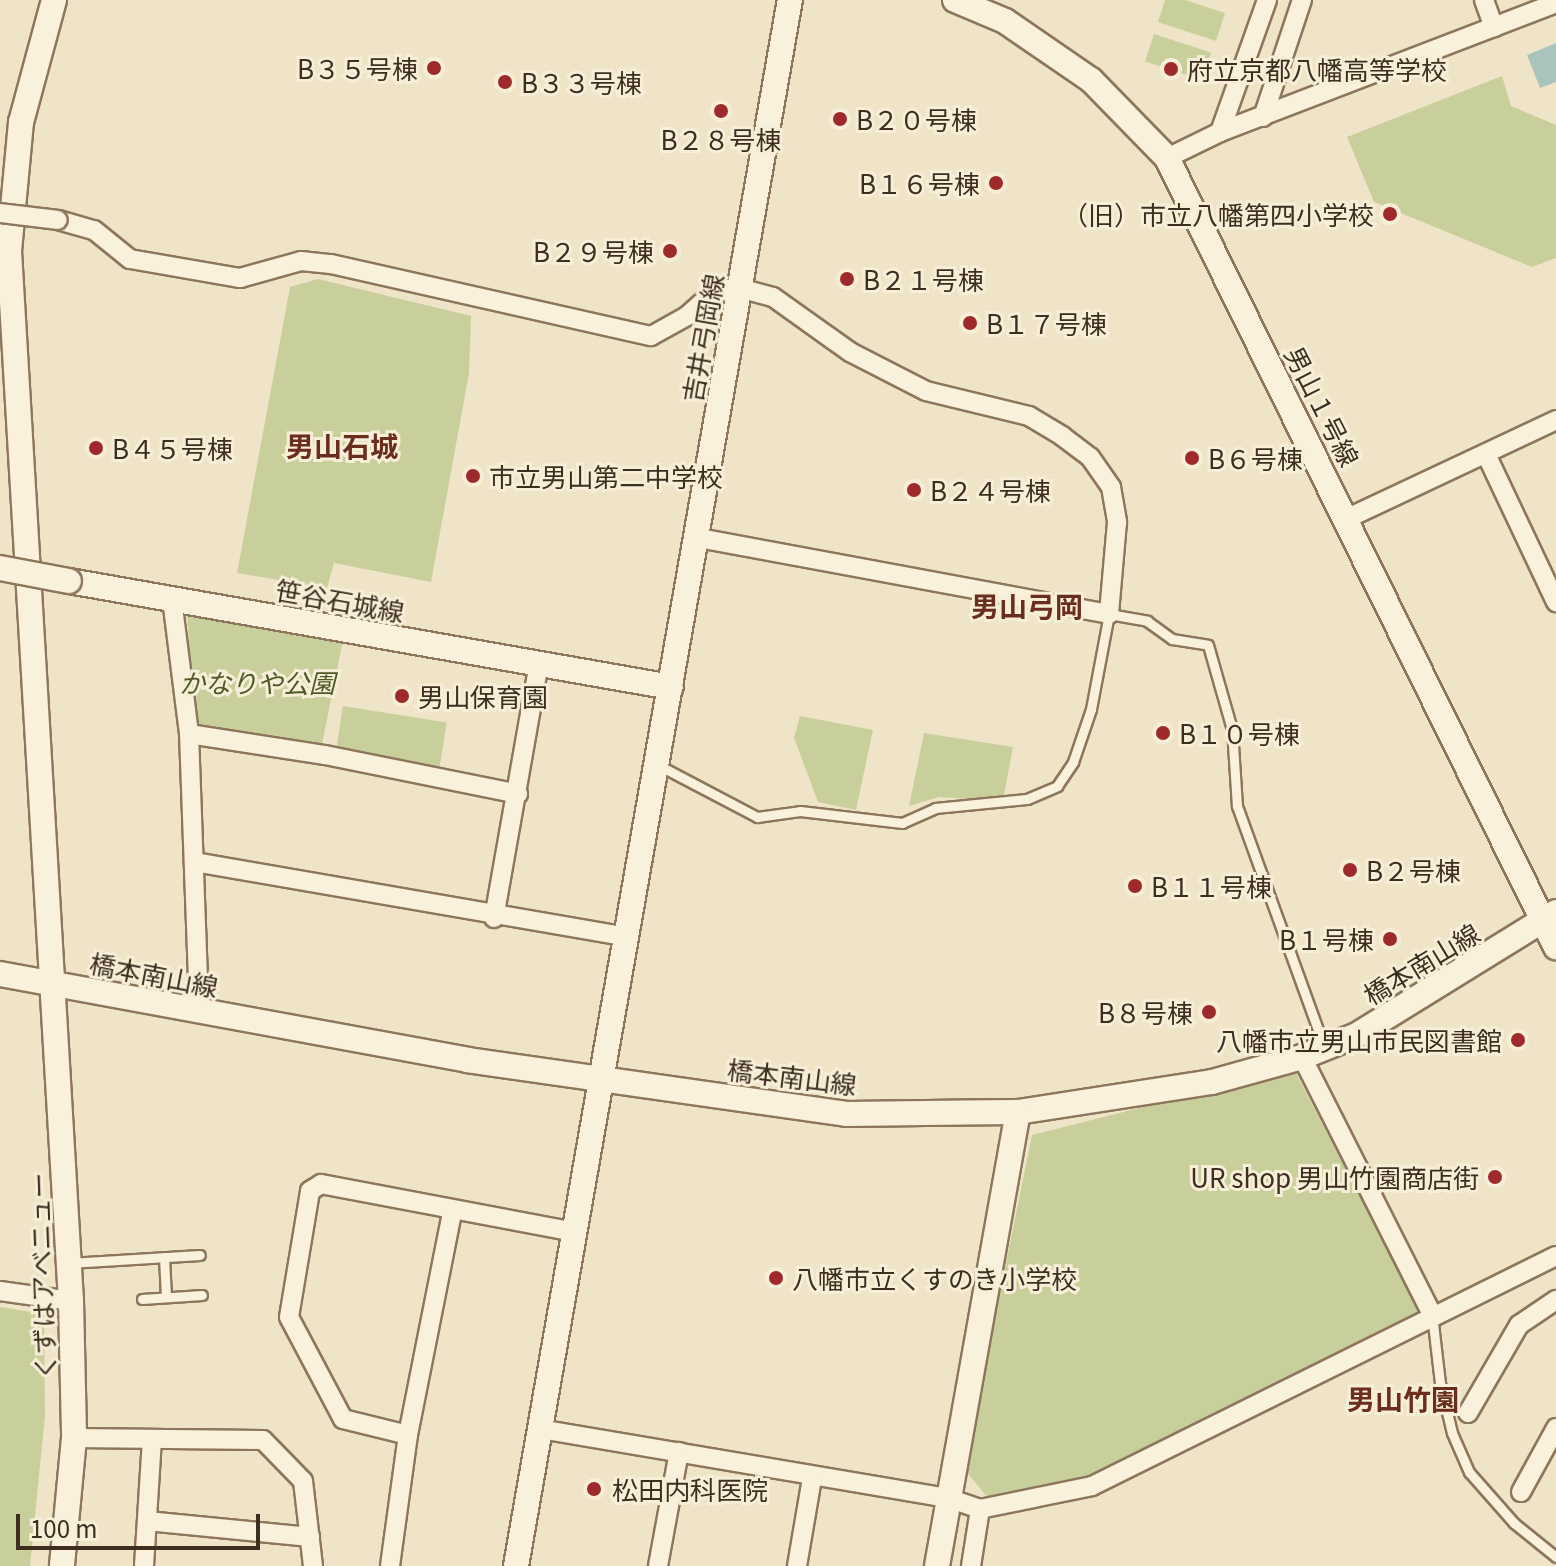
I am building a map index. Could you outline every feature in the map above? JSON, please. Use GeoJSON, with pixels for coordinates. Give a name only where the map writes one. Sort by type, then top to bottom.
{"type":"FeatureCollection","features":[{"type":"Feature","properties":{"kind":"street","name":"くずはアベニュー"},"geometry":{"type":"LineString","coordinates":[[54,0],[21,122],[9,251],[56,984],[71,1301],[74,1438],[62,1566]]}},
{"type":"Feature","properties":{"kind":"street","name":"吉井弓岡線"},"geometry":{"type":"LineString","coordinates":[[516,1566],[790,0]]}},
{"type":"Feature","properties":{"kind":"street","name":"男山１号線"},"geometry":{"type":"LineString","coordinates":[[955,0],[1005,21],[1091,80],[1167,158],[1550,916],[1556,947]]}},
{"type":"Feature","properties":{"kind":"street"},"geometry":{"type":"LineString","coordinates":[[1220,132],[1267,0]]}},
{"type":"Feature","properties":{"kind":"street"},"geometry":{"type":"LineString","coordinates":[[1263,117],[1302,0]]}},
{"type":"Feature","properties":{"kind":"street"},"geometry":{"type":"LineString","coordinates":[[1484,0],[1494,27]]}},
{"type":"Feature","properties":{"kind":"street"},"geometry":{"type":"LineString","coordinates":[[1167,158],[1220,132],[1556,3]]}},
{"type":"Feature","properties":{"kind":"street"},"geometry":{"type":"LineString","coordinates":[[0,213],[58,220],[94,230],[130,259],[240,278],[301,261],[331,264],[651,336],[687,316],[716,290],[739,288],[773,297],[850,352],[926,391],[1029,416],[1090,457],[1111,487],[1117,522],[1109,614],[694,537]]}},
{"type":"Feature","properties":{"kind":"street"},"geometry":{"type":"LineString","coordinates":[[1348,518],[1556,420]]}},
{"type":"Feature","properties":{"kind":"street"},"geometry":{"type":"LineString","coordinates":[[1486,454],[1550,574],[1556,602]]}},
{"type":"Feature","properties":{"kind":"street","name":"笹谷石城線"},"geometry":{"type":"LineString","coordinates":[[0,568],[671,687]]}},
{"type":"Feature","properties":{"kind":"street"},"geometry":{"type":"LineString","coordinates":[[172,599],[189,734],[199,1013]]}},
{"type":"Feature","properties":{"kind":"street"},"geometry":{"type":"LineString","coordinates":[[494,918],[539,663]]}},
{"type":"Feature","properties":{"kind":"street"},"geometry":{"type":"LineString","coordinates":[[189,734],[518,794]]}},
{"type":"Feature","properties":{"kind":"street"},"geometry":{"type":"LineString","coordinates":[[194,862],[494,918],[627,937]]}},
{"type":"Feature","properties":{"kind":"street","name":"橋本南山線"},"geometry":{"type":"LineString","coordinates":[[0,974],[199,1013],[603,1079],[846,1114],[1018,1112],[1212,1082],[1313,1052],[1357,1035],[1550,916]]}},
{"type":"Feature","properties":{"kind":"street"},"geometry":{"type":"LineString","coordinates":[[1313,1052],[1432,1314]]}},
{"type":"Feature","properties":{"kind":"street"},"geometry":{"type":"LineString","coordinates":[[937,1566],[1018,1112]]}},
{"type":"Feature","properties":{"kind":"street"},"geometry":{"type":"LineString","coordinates":[[408,1435],[343,1419],[289,1317],[310,1191],[321,1184],[452,1213],[575,1232]]}},
{"type":"Feature","properties":{"kind":"street"},"geometry":{"type":"LineString","coordinates":[[390,1566],[408,1435],[452,1213]]}},
{"type":"Feature","properties":{"kind":"street"},"geometry":{"type":"LineString","coordinates":[[540,1429],[812,1478],[948,1498],[980,1509],[1092,1486],[1432,1314],[1556,1256]]}},
{"type":"Feature","properties":{"kind":"street"},"geometry":{"type":"LineString","coordinates":[[0,1291],[71,1301]]}},
{"type":"Feature","properties":{"kind":"street"},"geometry":{"type":"LineString","coordinates":[[1468,1413],[1519,1325],[1556,1300]]}},
{"type":"Feature","properties":{"kind":"street"},"geometry":{"type":"LineString","coordinates":[[1521,1492],[1556,1428]]}},
{"type":"Feature","properties":{"kind":"street"},"geometry":{"type":"LineString","coordinates":[[74,1438],[263,1440],[303,1481],[313,1566]]}},
{"type":"Feature","properties":{"kind":"street"},"geometry":{"type":"LineString","coordinates":[[144,1566],[152,1439]]}},
{"type":"Feature","properties":{"kind":"street"},"geometry":{"type":"LineString","coordinates":[[658,1566],[679,1452]]}},
{"type":"Feature","properties":{"kind":"street"},"geometry":{"type":"LineString","coordinates":[[797,1566],[812,1478]]}},
{"type":"Feature","properties":{"kind":"street"},"geometry":{"type":"LineString","coordinates":[[971,1566],[980,1509]]}},
{"type":"Feature","properties":{"kind":"street"},"geometry":{"type":"LineString","coordinates":[[147,1521],[310,1537]]}},
{"type":"Feature","properties":{"kind":"lane"},"geometry":{"type":"LineString","coordinates":[[657,764],[757,817],[800,811],[902,823],[935,808],[1027,799],[1057,786],[1073,762],[1091,709],[1109,614],[1147,621],[1172,639],[1208,645],[1232,729],[1237,806],[1313,1052]]}},
{"type":"Feature","properties":{"kind":"lane"},"geometry":{"type":"LineString","coordinates":[[69,1263],[200,1255]]}},
{"type":"Feature","properties":{"kind":"lane"},"geometry":{"type":"LineString","coordinates":[[164,1257],[166,1297]]}},
{"type":"Feature","properties":{"kind":"lane"},"geometry":{"type":"LineString","coordinates":[[142,1299],[202,1295]]}},
{"type":"Feature","properties":{"kind":"lane"},"geometry":{"type":"LineString","coordinates":[[1432,1314],[1440,1383],[1469,1472],[1514,1523],[1556,1557]]}},
{"type":"Feature","properties":{"kind":"green space"},"geometry":{"type":"Polygon","coordinates":[[[1165,0],[1185,0],[1225,13],[1216,41],[1158,22],[1165,0]]]}},
{"type":"Feature","properties":{"kind":"green space"},"geometry":{"type":"Polygon","coordinates":[[[1154,34],[1211,53],[1202,80],[1145,62],[1154,34]]]}},
{"type":"Feature","properties":{"kind":"green space"},"geometry":{"type":"Polygon","coordinates":[[[1502,76],[1511,106],[1556,125],[1556,258],[1532,267],[1374,202],[1347,137],[1502,76]]]}},
{"type":"Feature","properties":{"kind":"green space"},"geometry":{"type":"Polygon","coordinates":[[[318,279],[471,316],[469,373],[431,582],[334,563],[327,588],[237,573],[290,287],[318,279]]]}},
{"type":"Feature","properties":{"kind":"green space","name":"かなりや公園"},"geometry":{"type":"Polygon","coordinates":[[[187,614],[343,640],[321,749],[195,730],[187,614]]]}},
{"type":"Feature","properties":{"kind":"green space"},"geometry":{"type":"Polygon","coordinates":[[[343,706],[447,722],[440,767],[336,750],[343,706]]]}},
{"type":"Feature","properties":{"kind":"green space"},"geometry":{"type":"Polygon","coordinates":[[[800,716],[873,730],[856,810],[818,802],[794,738],[800,716]]]}},
{"type":"Feature","properties":{"kind":"green space"},"geometry":{"type":"Polygon","coordinates":[[[924,733],[1013,747],[1003,801],[939,797],[909,806],[924,733]]]}},
{"type":"Feature","properties":{"kind":"green space"},"geometry":{"type":"Polygon","coordinates":[[[1294,1069],[1418,1309],[1414,1320],[1088,1478],[989,1499],[964,1469],[1032,1135],[1294,1069]]]}},
{"type":"Feature","properties":{"kind":"green space"},"geometry":{"type":"Polygon","coordinates":[[[0,1307],[44,1314],[45,1416],[30,1566],[0,1566],[0,1307]]]}},
{"type":"Feature","properties":{"kind":"water"},"geometry":{"type":"Polygon","coordinates":[[[1556,43],[1556,82],[1540,88],[1527,55],[1556,43]]]}},
{"type":"Feature","properties":{"kind":"place","name":"B３５号棟"},"geometry":{"type":"Point","coordinates":[434,68]}},
{"type":"Feature","properties":{"kind":"place","name":"府立京都八幡高等学校"},"geometry":{"type":"Point","coordinates":[1171,69]}},
{"type":"Feature","properties":{"kind":"place","name":"B３３号棟"},"geometry":{"type":"Point","coordinates":[505,82]}},
{"type":"Feature","properties":{"kind":"place","name":"B２８号棟"},"geometry":{"type":"Point","coordinates":[721,111]}},
{"type":"Feature","properties":{"kind":"place","name":"B２０号棟"},"geometry":{"type":"Point","coordinates":[840,119]}},
{"type":"Feature","properties":{"kind":"place","name":"B１６号棟"},"geometry":{"type":"Point","coordinates":[996,183]}},
{"type":"Feature","properties":{"kind":"place","name":"（旧）市立八幡第四小学校"},"geometry":{"type":"Point","coordinates":[1390,214]}},
{"type":"Feature","properties":{"kind":"place","name":"B２９号棟"},"geometry":{"type":"Point","coordinates":[670,251]}},
{"type":"Feature","properties":{"kind":"place","name":"B２１号棟"},"geometry":{"type":"Point","coordinates":[847,279]}},
{"type":"Feature","properties":{"kind":"place","name":"B１７号棟"},"geometry":{"type":"Point","coordinates":[970,323]}},
{"type":"Feature","properties":{"kind":"place","name":"B４５号棟"},"geometry":{"type":"Point","coordinates":[96,448]}},
{"type":"Feature","properties":{"kind":"place","name":"B６号棟"},"geometry":{"type":"Point","coordinates":[1192,458]}},
{"type":"Feature","properties":{"kind":"place","name":"市立男山第二中学校"},"geometry":{"type":"Point","coordinates":[473,476]}},
{"type":"Feature","properties":{"kind":"place","name":"B２４号棟"},"geometry":{"type":"Point","coordinates":[914,490]}},
{"type":"Feature","properties":{"kind":"place","name":"男山保育園"},"geometry":{"type":"Point","coordinates":[402,696]}},
{"type":"Feature","properties":{"kind":"place","name":"B１０号棟"},"geometry":{"type":"Point","coordinates":[1163,733]}},
{"type":"Feature","properties":{"kind":"place","name":"B２号棟"},"geometry":{"type":"Point","coordinates":[1350,870]}},
{"type":"Feature","properties":{"kind":"place","name":"B１１号棟"},"geometry":{"type":"Point","coordinates":[1135,886]}},
{"type":"Feature","properties":{"kind":"place","name":"B１号棟"},"geometry":{"type":"Point","coordinates":[1390,939]}},
{"type":"Feature","properties":{"kind":"place","name":"B８号棟"},"geometry":{"type":"Point","coordinates":[1209,1012]}},
{"type":"Feature","properties":{"kind":"place","name":"八幡市立男山市民図書館"},"geometry":{"type":"Point","coordinates":[1518,1040]}},
{"type":"Feature","properties":{"kind":"place","name":"UR shop 男山竹園商店街"},"geometry":{"type":"Point","coordinates":[1495,1177]}},
{"type":"Feature","properties":{"kind":"place","name":"八幡市立くすのき小学校"},"geometry":{"type":"Point","coordinates":[776,1278]}},
{"type":"Feature","properties":{"kind":"place","name":"松田内科医院"},"geometry":{"type":"Point","coordinates":[594,1489]}},
{"type":"Feature","properties":{"kind":"district","name":"男山石城"},"geometry":{"type":"Point","coordinates":[342,445]}},
{"type":"Feature","properties":{"kind":"district","name":"男山弓岡"},"geometry":{"type":"Point","coordinates":[1027,605]}},
{"type":"Feature","properties":{"kind":"district","name":"男山竹園"},"geometry":{"type":"Point","coordinates":[1403,1398]}}]}
